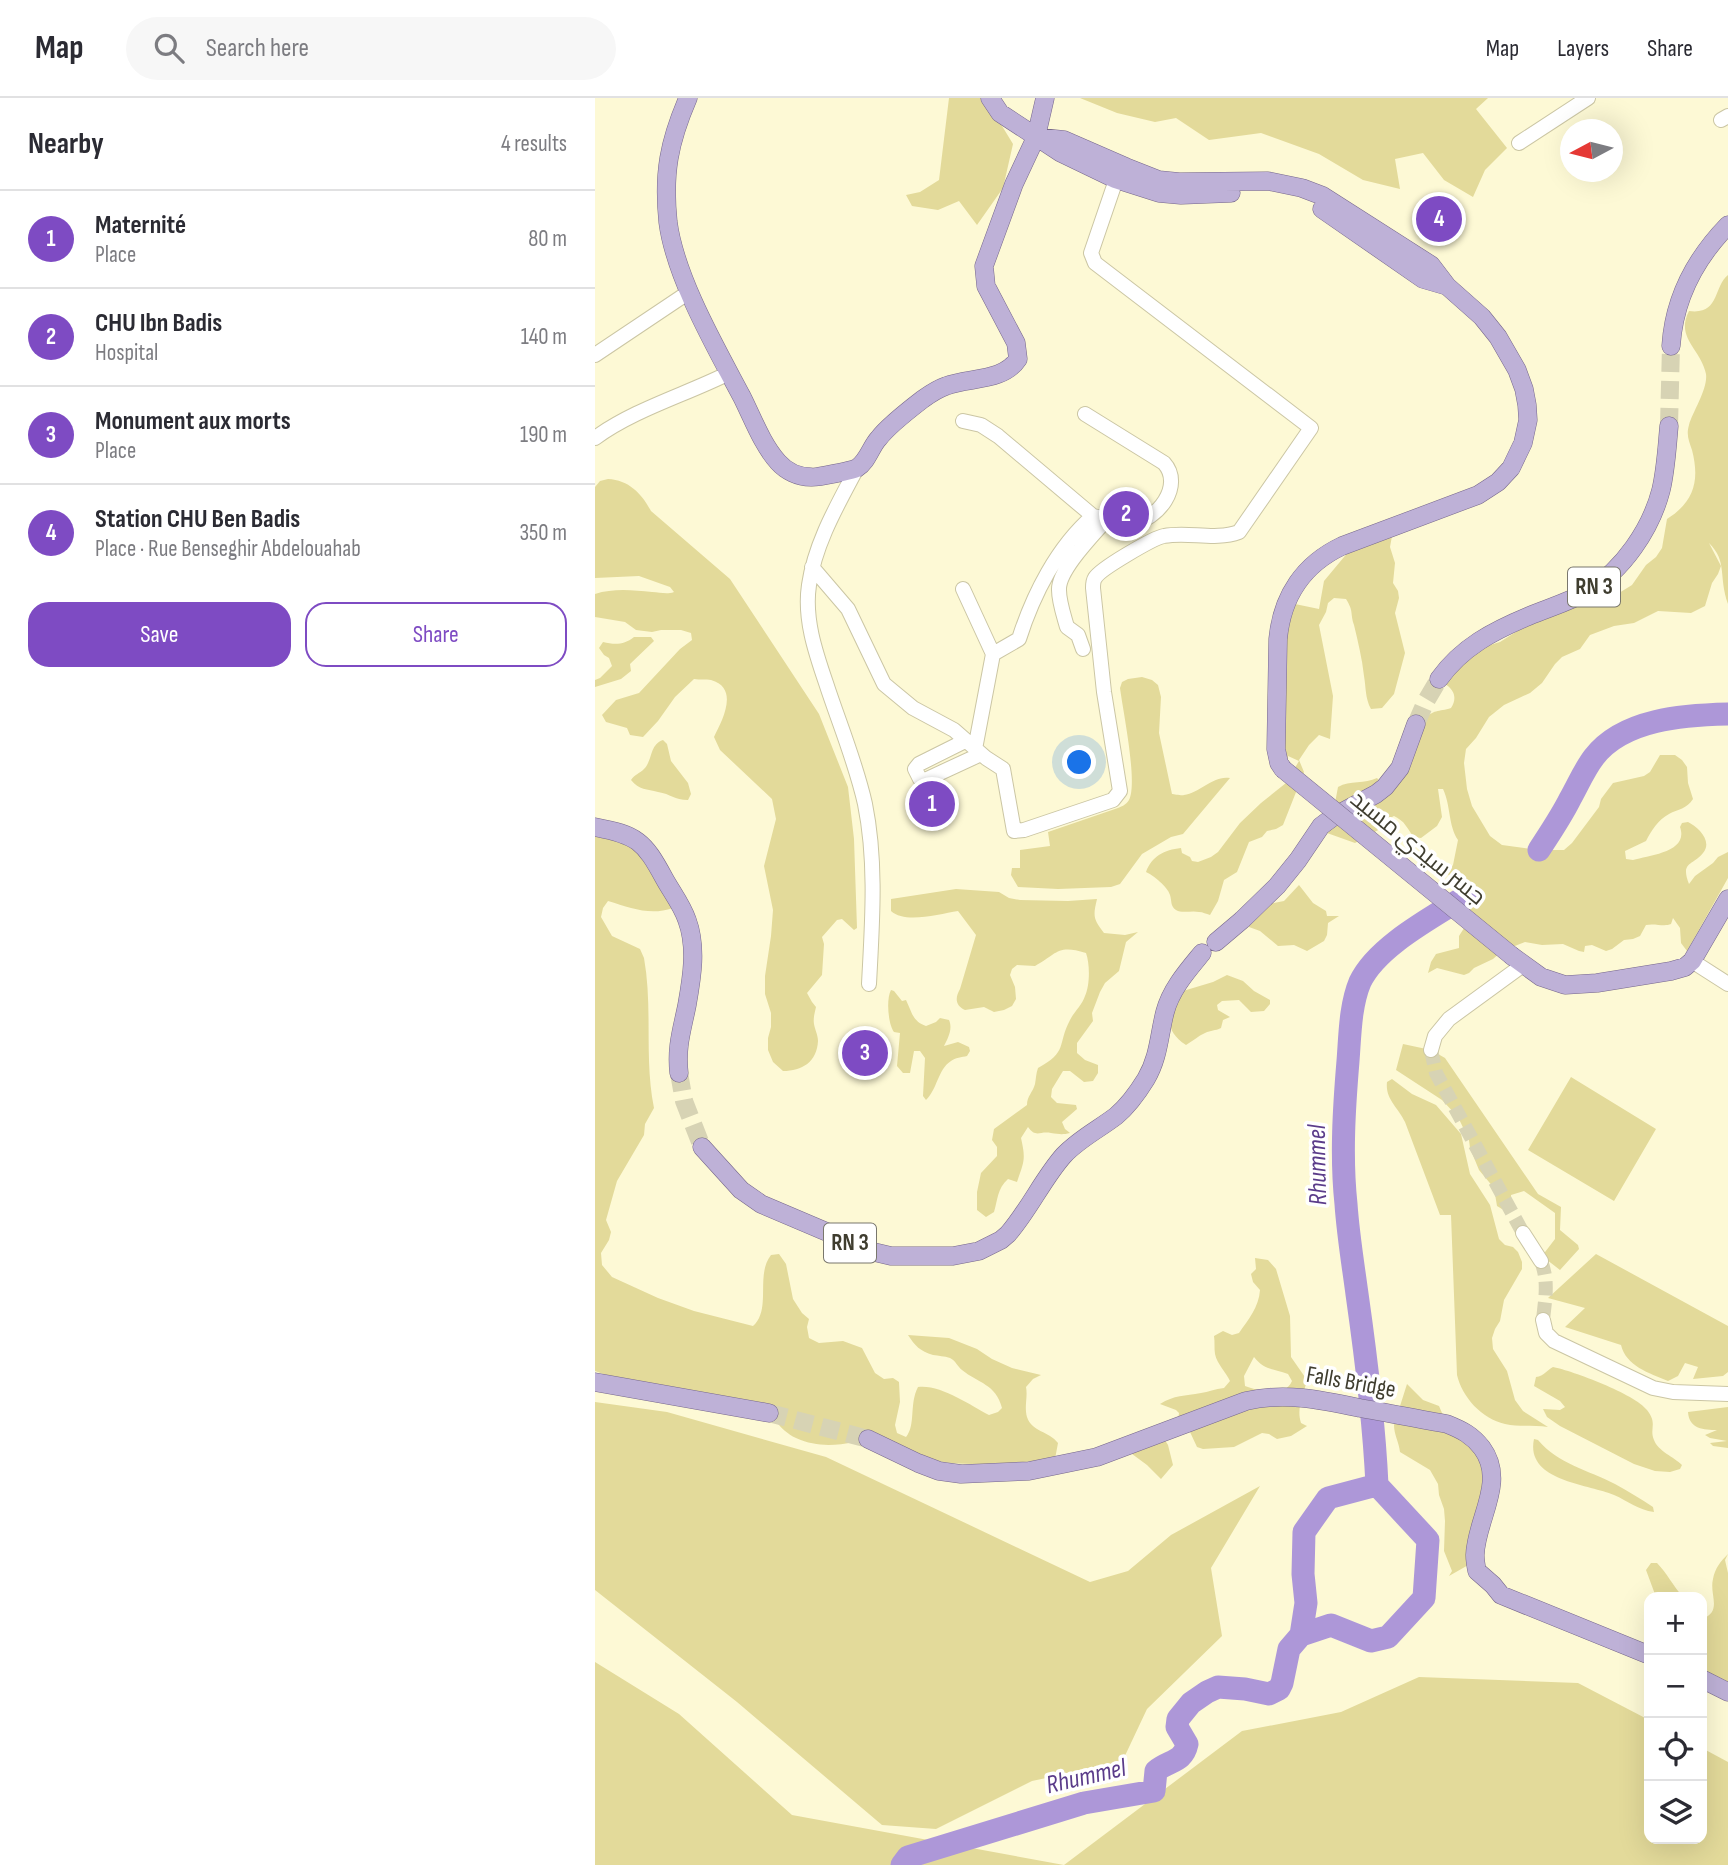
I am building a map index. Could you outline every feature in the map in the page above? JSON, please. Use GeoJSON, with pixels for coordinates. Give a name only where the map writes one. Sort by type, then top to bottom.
{"type":"FeatureCollection","features":[{"type":"Feature","properties":{"kind":"main road"},"geometry":{"type":"LineString","coordinates":[[688,98],[671,145],[666,170],[666,198],[674,251],[689,292],[763,438],[788,471],[813,478],[857,468],[879,438],[934,391],[954,383],[1008,371],[1018,359],[1016,343],[986,286],[984,267],[1014,184],[1036,137],[1045,98]]}},
{"type":"Feature","properties":{"kind":"main road"},"geometry":{"type":"LineString","coordinates":[[990,98],[1000,113],[1061,153],[1120,168]]}},
{"type":"Feature","properties":{"kind":"main road","name":"جسر سيدي مسيد"},"geometry":{"type":"LineString","coordinates":[[1120,168],[1148,191],[1170,194],[1275,193],[1299,199],[1327,212],[1423,279],[1447,286],[1482,317],[1498,337],[1517,370],[1524,389],[1527,405],[1526,432],[1518,457],[1499,482],[1478,495],[1342,546],[1306,570],[1297,583],[1285,610],[1278,639],[1276,749],[1283,769],[1517,961],[1548,981],[1579,985],[1671,971],[1685,967],[1692,961]]}},
{"type":"Feature","properties":{"kind":"main road"},"geometry":{"type":"LineString","coordinates":[[1671,346],[1677,310],[1691,275],[1700,258],[1728,225]]}},
{"type":"Feature","properties":{"kind":"main road","name":"RN 3"},"geometry":{"type":"LineString","coordinates":[[1439,679],[1454,660],[1482,638],[1586,592],[1622,561],[1645,529],[1657,503],[1664,475],[1669,426]]}},
{"type":"Feature","properties":{"kind":"main road","name":"RN 3"},"geometry":{"type":"LineString","coordinates":[[702,1147],[741,1190],[761,1204],[874,1252],[891,1256],[953,1256],[979,1251],[1001,1240],[1017,1224],[1062,1157],[1084,1137],[1122,1110],[1147,1078],[1159,1048],[1165,1011],[1182,979],[1209,947],[1277,886],[1321,825],[1385,787],[1400,768],[1416,724]]}},
{"type":"Feature","properties":{"kind":"main road"},"geometry":{"type":"LineString","coordinates":[[595,827],[617,831],[639,841],[658,867],[686,918],[691,936],[692,956],[690,987],[677,1054],[679,1073]]}},
{"type":"Feature","properties":{"kind":"main road"},"geometry":{"type":"LineString","coordinates":[[1692,961],[1723,920],[1728,899]]}},
{"type":"Feature","properties":{"kind":"main road"},"geometry":{"type":"LineString","coordinates":[[595,1382],[769,1413]]}},
{"type":"Feature","properties":{"kind":"main road","name":"Falls Bridge"},"geometry":{"type":"LineString","coordinates":[[868,1438],[918,1463],[939,1471],[961,1474],[1029,1471],[1097,1457],[1246,1401],[1273,1396],[1314,1399],[1447,1424],[1465,1431],[1476,1440],[1488,1456],[1493,1472],[1475,1555],[1477,1571],[1493,1584],[1501,1595],[1644,1653]]}},
{"type":"Feature","properties":{"kind":"main road"},"geometry":{"type":"LineString","coordinates":[[1707,1682],[1728,1692]]}},
{"type":"Feature","properties":{"kind":"street"},"geometry":{"type":"LineString","coordinates":[[1519,143],[1588,98]]}},
{"type":"Feature","properties":{"kind":"street"},"geometry":{"type":"LineString","coordinates":[[812,567],[848,608],[884,684],[913,708],[954,730],[973,748],[1003,769],[1014,831],[1113,800],[1120,791],[1104,692],[1094,580],[1101,572],[1155,538],[1166,535],[1229,536],[1239,532],[1311,428],[1094,263],[1091,253],[1120,168]]}},
{"type":"Feature","properties":{"kind":"street"},"geometry":{"type":"LineString","coordinates":[[595,355],[689,292]]}},
{"type":"Feature","properties":{"kind":"street"},"geometry":{"type":"LineString","coordinates":[[595,438],[628,418],[729,373]]}},
{"type":"Feature","properties":{"kind":"street"},"geometry":{"type":"LineString","coordinates":[[963,421],[981,425],[998,436],[1100,518],[1131,523],[1145,519],[1160,507],[1169,495],[1172,480],[1170,470],[1164,463],[1085,414]]}},
{"type":"Feature","properties":{"kind":"street"},"geometry":{"type":"LineString","coordinates":[[857,468],[830,521],[812,567],[807,598],[808,618],[817,658],[861,789],[867,816],[873,896],[869,984]]}},
{"type":"Feature","properties":{"kind":"street"},"geometry":{"type":"LineString","coordinates":[[993,654],[1019,639],[1028,609],[1062,551],[1083,526],[1100,518]]}},
{"type":"Feature","properties":{"kind":"street"},"geometry":{"type":"LineString","coordinates":[[1083,649],[1078,635],[1067,627],[1058,589],[1062,574],[1085,544],[1100,518]]}},
{"type":"Feature","properties":{"kind":"street"},"geometry":{"type":"LineString","coordinates":[[963,589],[993,654],[973,748]]}},
{"type":"Feature","properties":{"kind":"street"},"geometry":{"type":"LineString","coordinates":[[1431,1050],[1435,1036],[1449,1019],[1517,961]]}},
{"type":"Feature","properties":{"kind":"street"},"geometry":{"type":"LineString","coordinates":[[1692,961],[1728,984]]}},
{"type":"Feature","properties":{"kind":"street"},"geometry":{"type":"LineString","coordinates":[[1523,1233],[1541,1261]]}},
{"type":"Feature","properties":{"kind":"street"},"geometry":{"type":"LineString","coordinates":[[1543,1320],[1546,1332],[1554,1341],[1646,1385],[1673,1391],[1728,1394]]}},
{"type":"Feature","properties":{"kind":"shaded area"},"geometry":{"type":"Polygon","coordinates":[[[949,98],[985,98],[1013,144],[1003,188],[977,225],[959,201],[938,210],[912,206],[906,195],[920,192],[939,180],[949,98]]]}},
{"type":"Feature","properties":{"kind":"shaded area"},"geometry":{"type":"Polygon","coordinates":[[[1080,98],[1488,98],[1476,109],[1507,148],[1485,170],[1473,197],[1444,180],[1423,153],[1395,159],[1400,189],[1363,180],[1319,154],[1261,133],[1209,140],[1176,118],[1155,122],[1117,113],[1080,98]]]}},
{"type":"Feature","properties":{"kind":"shaded area"},"geometry":{"type":"Polygon","coordinates":[[[1728,275],[1728,604],[1721,563],[1709,543],[1721,566],[1705,606],[1691,613],[1658,611],[1634,623],[1614,626],[1590,635],[1580,649],[1562,657],[1542,683],[1530,693],[1504,705],[1489,717],[1466,749],[1464,763],[1472,806],[1490,836],[1502,845],[1564,850],[1599,807],[1601,799],[1613,783],[1644,776],[1650,772],[1660,755],[1675,755],[1687,767],[1693,799],[1685,807],[1661,819],[1646,841],[1625,851],[1626,859],[1649,856],[1674,847],[1679,842],[1682,823],[1688,822],[1700,831],[1706,844],[1703,853],[1687,868],[1689,884],[1718,857],[1728,852],[1728,878],[1687,951],[1681,943],[1680,928],[1673,918],[1668,925],[1646,925],[1640,936],[1624,940],[1606,951],[1592,945],[1585,946],[1584,952],[1563,944],[1542,945],[1525,942],[1502,951],[1464,975],[1437,968],[1428,973],[1436,954],[1459,948],[1459,936],[1466,925],[1466,896],[1447,873],[1453,865],[1458,840],[1443,789],[1438,789],[1442,817],[1437,826],[1421,838],[1413,835],[1394,816],[1380,823],[1380,829],[1355,843],[1327,833],[1325,828],[1338,787],[1377,778],[1389,792],[1410,766],[1425,720],[1433,712],[1451,708],[1453,705],[1453,692],[1445,684],[1448,677],[1480,648],[1500,642],[1530,623],[1571,607],[1606,601],[1632,585],[1646,565],[1656,557],[1662,548],[1667,519],[1689,498],[1695,481],[1688,432],[1705,386],[1706,374],[1687,336],[1686,320],[1689,311],[1699,311],[1711,305],[1728,275]]]}},
{"type":"Feature","properties":{"kind":"shaded area"},"geometry":{"type":"Polygon","coordinates":[[[608,479],[622,482],[634,489],[651,511],[730,579],[819,714],[848,787],[854,839],[857,928],[854,930],[842,919],[837,920],[822,937],[822,975],[807,993],[816,1007],[814,1022],[817,1048],[807,1064],[796,1069],[783,1071],[773,1062],[768,1050],[771,1013],[765,994],[765,976],[773,910],[764,866],[776,819],[772,799],[720,750],[714,737],[726,706],[725,690],[711,680],[694,679],[675,697],[643,737],[630,735],[627,728],[606,722],[602,715],[616,700],[639,693],[680,649],[692,640],[691,633],[681,630],[636,630],[625,622],[595,617],[595,594],[623,590],[674,592],[670,587],[639,576],[595,578],[595,487],[600,481],[608,479]]]}},
{"type":"Feature","properties":{"kind":"shaded area"},"geometry":{"type":"Polygon","coordinates":[[[1392,536],[1390,547],[1395,563],[1393,583],[1399,598],[1395,613],[1405,653],[1394,694],[1382,708],[1371,709],[1350,607],[1346,599],[1334,598],[1328,603],[1319,625],[1333,696],[1330,739],[1319,735],[1309,745],[1299,760],[1304,772],[1283,825],[1249,842],[1237,872],[1224,880],[1218,901],[1210,915],[1176,910],[1166,888],[1146,872],[1155,858],[1169,850],[1181,848],[1182,853],[1192,861],[1198,862],[1211,857],[1240,823],[1286,783],[1299,761],[1288,756],[1287,763],[1284,756],[1284,640],[1295,604],[1319,609],[1324,581],[1349,551],[1392,536]]]}},
{"type":"Feature","properties":{"kind":"shaded area"},"geometry":{"type":"Polygon","coordinates":[[[634,637],[651,637],[654,641],[630,664],[631,671],[621,679],[595,687],[595,680],[612,666],[609,658],[599,648],[603,642],[619,644],[634,637]]]}},
{"type":"Feature","properties":{"kind":"shaded area"},"geometry":{"type":"Polygon","coordinates":[[[1142,677],[1158,685],[1161,697],[1159,733],[1172,794],[1190,794],[1218,779],[1230,778],[1183,834],[1171,837],[1142,854],[1120,884],[1111,887],[1058,889],[1018,887],[1011,875],[1012,868],[1020,868],[1020,850],[1050,846],[1048,832],[1125,805],[1129,800],[1131,763],[1120,688],[1122,682],[1128,679],[1142,677]]]}},
{"type":"Feature","properties":{"kind":"shaded area"},"geometry":{"type":"Polygon","coordinates":[[[663,740],[667,744],[671,761],[688,783],[691,794],[688,800],[643,789],[631,780],[644,769],[655,745],[663,740]]]}},
{"type":"Feature","properties":{"kind":"shaded area"},"geometry":{"type":"Polygon","coordinates":[[[595,832],[621,840],[637,851],[673,908],[648,911],[608,901],[601,917],[612,936],[640,949],[644,958],[648,995],[649,1070],[654,1108],[645,1124],[644,1135],[617,1181],[606,1220],[611,1232],[601,1253],[602,1265],[612,1277],[658,1298],[694,1311],[753,1326],[762,1311],[766,1263],[771,1255],[779,1254],[786,1264],[793,1299],[809,1319],[809,1338],[819,1343],[843,1341],[862,1348],[875,1373],[884,1379],[893,1378],[899,1382],[900,1402],[895,1425],[897,1433],[906,1437],[909,1432],[918,1387],[945,1392],[989,1415],[1002,1408],[991,1389],[962,1370],[950,1358],[921,1350],[908,1335],[949,1338],[977,1349],[1012,1368],[1041,1375],[1026,1387],[1026,1413],[1033,1426],[1058,1443],[1055,1459],[974,1464],[941,1462],[870,1439],[832,1445],[811,1443],[790,1434],[758,1402],[595,1371],[595,832]]]}},
{"type":"Feature","properties":{"kind":"shaded area"},"geometry":{"type":"Polygon","coordinates":[[[1299,885],[1313,903],[1326,911],[1327,916],[1339,916],[1328,923],[1324,941],[1307,951],[1294,945],[1278,946],[1260,931],[1249,927],[1249,920],[1269,904],[1284,901],[1299,885]]]}},
{"type":"Feature","properties":{"kind":"shaded area"},"geometry":{"type":"Polygon","coordinates":[[[956,889],[999,892],[1020,900],[1097,899],[1095,917],[1104,933],[1125,935],[1138,932],[1126,942],[1119,971],[1105,983],[1092,1013],[1093,1021],[1077,1043],[1077,1053],[1085,1060],[1098,1065],[1098,1073],[1093,1081],[1084,1082],[1070,1071],[1063,1071],[1052,1089],[1051,1097],[1057,1103],[1076,1105],[1077,1109],[1062,1122],[1070,1133],[1036,1133],[1028,1127],[1021,1138],[1023,1160],[1017,1182],[1008,1179],[1004,1183],[994,1212],[986,1217],[977,1210],[977,1192],[981,1173],[997,1156],[997,1147],[992,1140],[994,1129],[1027,1105],[1038,1068],[1058,1052],[1070,1020],[1084,999],[1089,969],[1086,953],[1076,950],[1063,950],[1035,966],[1017,965],[1010,975],[1016,999],[1012,1006],[994,1012],[984,1007],[965,1010],[958,1004],[957,995],[976,935],[958,911],[913,918],[891,911],[891,899],[956,889]]]}},
{"type":"Feature","properties":{"kind":"shaded area"},"geometry":{"type":"Polygon","coordinates":[[[1227,975],[1243,981],[1270,1000],[1270,1004],[1264,1011],[1251,1012],[1239,1000],[1222,1001],[1217,1005],[1218,1010],[1230,1017],[1223,1020],[1221,1028],[1202,1034],[1186,1045],[1170,1026],[1172,1013],[1183,991],[1227,975]]]}},
{"type":"Feature","properties":{"kind":"shaded area"},"geometry":{"type":"Polygon","coordinates":[[[891,990],[902,1001],[906,1000],[913,1016],[921,1024],[926,1026],[940,1018],[949,1020],[950,1030],[944,1046],[958,1042],[969,1047],[967,1056],[954,1059],[947,1065],[926,1100],[923,1096],[925,1058],[920,1051],[914,1051],[910,1073],[903,1073],[897,1066],[900,1033],[894,1032],[890,1023],[888,1005],[891,990]]]}},
{"type":"Feature","properties":{"kind":"shaded area"},"geometry":{"type":"Polygon","coordinates":[[[1403,1044],[1431,1050],[1445,1058],[1538,1194],[1561,1207],[1560,1230],[1578,1245],[1579,1249],[1560,1270],[1542,1256],[1555,1239],[1555,1213],[1524,1191],[1511,1195],[1511,1200],[1502,1209],[1497,1206],[1494,1188],[1479,1170],[1458,1117],[1442,1100],[1396,1070],[1403,1044]]]}},
{"type":"Feature","properties":{"kind":"shaded area"},"geometry":{"type":"Polygon","coordinates":[[[1571,1077],[1656,1129],[1614,1201],[1528,1150],[1571,1077]]]}},
{"type":"Feature","properties":{"kind":"shaded area"},"geometry":{"type":"Polygon","coordinates":[[[1392,1079],[1412,1094],[1436,1105],[1461,1134],[1470,1174],[1490,1205],[1499,1239],[1518,1252],[1522,1269],[1504,1300],[1500,1321],[1492,1338],[1493,1349],[1507,1371],[1515,1400],[1523,1411],[1548,1427],[1510,1425],[1497,1421],[1474,1406],[1463,1391],[1457,1375],[1451,1215],[1440,1215],[1405,1122],[1388,1093],[1387,1082],[1392,1079]]]}},
{"type":"Feature","properties":{"kind":"shaded area"},"geometry":{"type":"Polygon","coordinates":[[[1596,1254],[1728,1326],[1728,1372],[1723,1376],[1693,1379],[1698,1367],[1685,1363],[1678,1376],[1668,1381],[1633,1364],[1621,1345],[1565,1327],[1585,1308],[1548,1298],[1596,1254]]]}},
{"type":"Feature","properties":{"kind":"shaded area"},"geometry":{"type":"Polygon","coordinates":[[[1255,1258],[1268,1260],[1276,1269],[1290,1316],[1291,1357],[1307,1380],[1299,1412],[1301,1423],[1307,1426],[1291,1436],[1277,1439],[1262,1433],[1234,1447],[1203,1449],[1197,1447],[1190,1432],[1178,1420],[1179,1413],[1160,1404],[1175,1397],[1224,1388],[1230,1381],[1216,1358],[1214,1336],[1223,1331],[1232,1335],[1239,1333],[1249,1318],[1260,1290],[1253,1282],[1251,1274],[1256,1269],[1255,1258]],[[1254,1357],[1244,1376],[1245,1386],[1271,1392],[1288,1387],[1292,1381],[1288,1374],[1258,1362],[1254,1357]]]}},
{"type":"Feature","properties":{"kind":"shaded area"},"geometry":{"type":"Polygon","coordinates":[[[1553,1367],[1603,1384],[1640,1404],[1652,1419],[1656,1444],[1682,1465],[1680,1469],[1670,1472],[1655,1471],[1634,1464],[1547,1417],[1543,1409],[1560,1410],[1565,1407],[1560,1401],[1534,1386],[1536,1377],[1553,1367]]]}},
{"type":"Feature","properties":{"kind":"shaded area"},"geometry":{"type":"Polygon","coordinates":[[[1407,1384],[1423,1400],[1439,1406],[1447,1420],[1473,1445],[1486,1475],[1470,1564],[1449,1576],[1452,1571],[1444,1551],[1444,1509],[1438,1484],[1430,1470],[1400,1452],[1395,1432],[1394,1425],[1407,1384]]]}},
{"type":"Feature","properties":{"kind":"shaded area"},"geometry":{"type":"Polygon","coordinates":[[[595,1402],[667,1412],[826,1457],[1090,1582],[1128,1571],[1171,1535],[1260,1486],[1211,1568],[1222,1636],[1147,1709],[1122,1762],[1032,1781],[936,1829],[882,1825],[737,1702],[595,1590],[595,1402]]]}},
{"type":"Feature","properties":{"kind":"shaded area"},"geometry":{"type":"Polygon","coordinates":[[[1728,1407],[1728,1448],[1713,1446],[1710,1443],[1727,1441],[1705,1435],[1717,1430],[1702,1429],[1694,1425],[1688,1412],[1728,1407]]]}},
{"type":"Feature","properties":{"kind":"shaded area"},"geometry":{"type":"Polygon","coordinates":[[[1163,1437],[1173,1465],[1161,1479],[1128,1451],[1163,1437]]]}},
{"type":"Feature","properties":{"kind":"shaded area"},"geometry":{"type":"Polygon","coordinates":[[[1534,1439],[1564,1461],[1634,1495],[1653,1507],[1654,1512],[1614,1495],[1561,1479],[1549,1472],[1539,1464],[1534,1453],[1534,1439]]]}},
{"type":"Feature","properties":{"kind":"shaded area"},"geometry":{"type":"Polygon","coordinates":[[[1728,1554],[1725,1560],[1728,1573],[1728,1685],[1707,1674],[1707,1616],[1714,1607],[1712,1585],[1719,1565],[1728,1554]]]}},
{"type":"Feature","properties":{"kind":"shaded area"},"geometry":{"type":"Polygon","coordinates":[[[1651,1563],[1657,1563],[1679,1592],[1654,1592],[1646,1570],[1651,1563]]]}},
{"type":"Feature","properties":{"kind":"shaded area"},"geometry":{"type":"Polygon","coordinates":[[[595,1662],[679,1714],[792,1815],[1064,1865],[595,1865],[595,1662]]]}},
{"type":"Feature","properties":{"kind":"shaded area"},"geometry":{"type":"Polygon","coordinates":[[[1419,1677],[1578,1683],[1644,1717],[1644,1844],[1707,1844],[1707,1751],[1728,1762],[1728,1865],[1064,1865],[1242,1731],[1341,1712],[1419,1677]]]}},
{"type":"Feature","properties":{"kind":"waterway","name":"Rhummel"},"geometry":{"type":"LineString","coordinates":[[1539,850],[1587,767],[1606,744],[1621,734],[1655,722],[1728,714]]}},
{"type":"Feature","properties":{"kind":"waterway","name":"Rhummel"},"geometry":{"type":"LineString","coordinates":[[902,1865],[908,1857],[1084,1803],[1154,1791],[1156,1771],[1179,1758],[1185,1750],[1187,1744],[1177,1727],[1178,1719],[1191,1703],[1218,1687],[1269,1694],[1279,1689],[1289,1649],[1301,1635],[1306,1603],[1303,1574],[1304,1532],[1328,1498],[1377,1485],[1369,1389],[1344,1186],[1345,1097],[1354,1001],[1360,982],[1379,956],[1407,933],[1466,896]]}},
{"type":"Feature","properties":{"kind":"waterway","name":"Rhummel"},"geometry":{"type":"LineString","coordinates":[[1301,1635],[1331,1625],[1371,1641],[1388,1637],[1424,1598],[1428,1540],[1377,1485]]}},
{"type":"Feature","properties":{"kind":"tunnel"},"geometry":{"type":"LineString","coordinates":[[1669,426],[1671,346]]}},
{"type":"Feature","properties":{"kind":"tunnel"},"geometry":{"type":"LineString","coordinates":[[1416,724],[1439,679]]}},
{"type":"Feature","properties":{"kind":"tunnel"},"geometry":{"type":"LineString","coordinates":[[1431,1050],[1436,1073],[1523,1233]]}},
{"type":"Feature","properties":{"kind":"tunnel"},"geometry":{"type":"LineString","coordinates":[[679,1073],[684,1101],[702,1147]]}},
{"type":"Feature","properties":{"kind":"tunnel"},"geometry":{"type":"LineString","coordinates":[[1541,1261],[1546,1283],[1543,1320]]}},
{"type":"Feature","properties":{"kind":"tunnel"},"geometry":{"type":"LineString","coordinates":[[769,1413],[868,1439]]}},
{"type":"Feature","properties":{"kind":"place","name":"Station CHU Ben Badis"},"geometry":{"type":"Point","coordinates":[1439,219]}},
{"type":"Feature","properties":{"kind":"place","name":"CHU Ibn Badis"},"geometry":{"type":"Point","coordinates":[1126,514]}},
{"type":"Feature","properties":{"kind":"place","name":"Maternité"},"geometry":{"type":"Point","coordinates":[932,804]}},
{"type":"Feature","properties":{"kind":"place","name":"Monument aux morts"},"geometry":{"type":"Point","coordinates":[865,1053]}}]}
